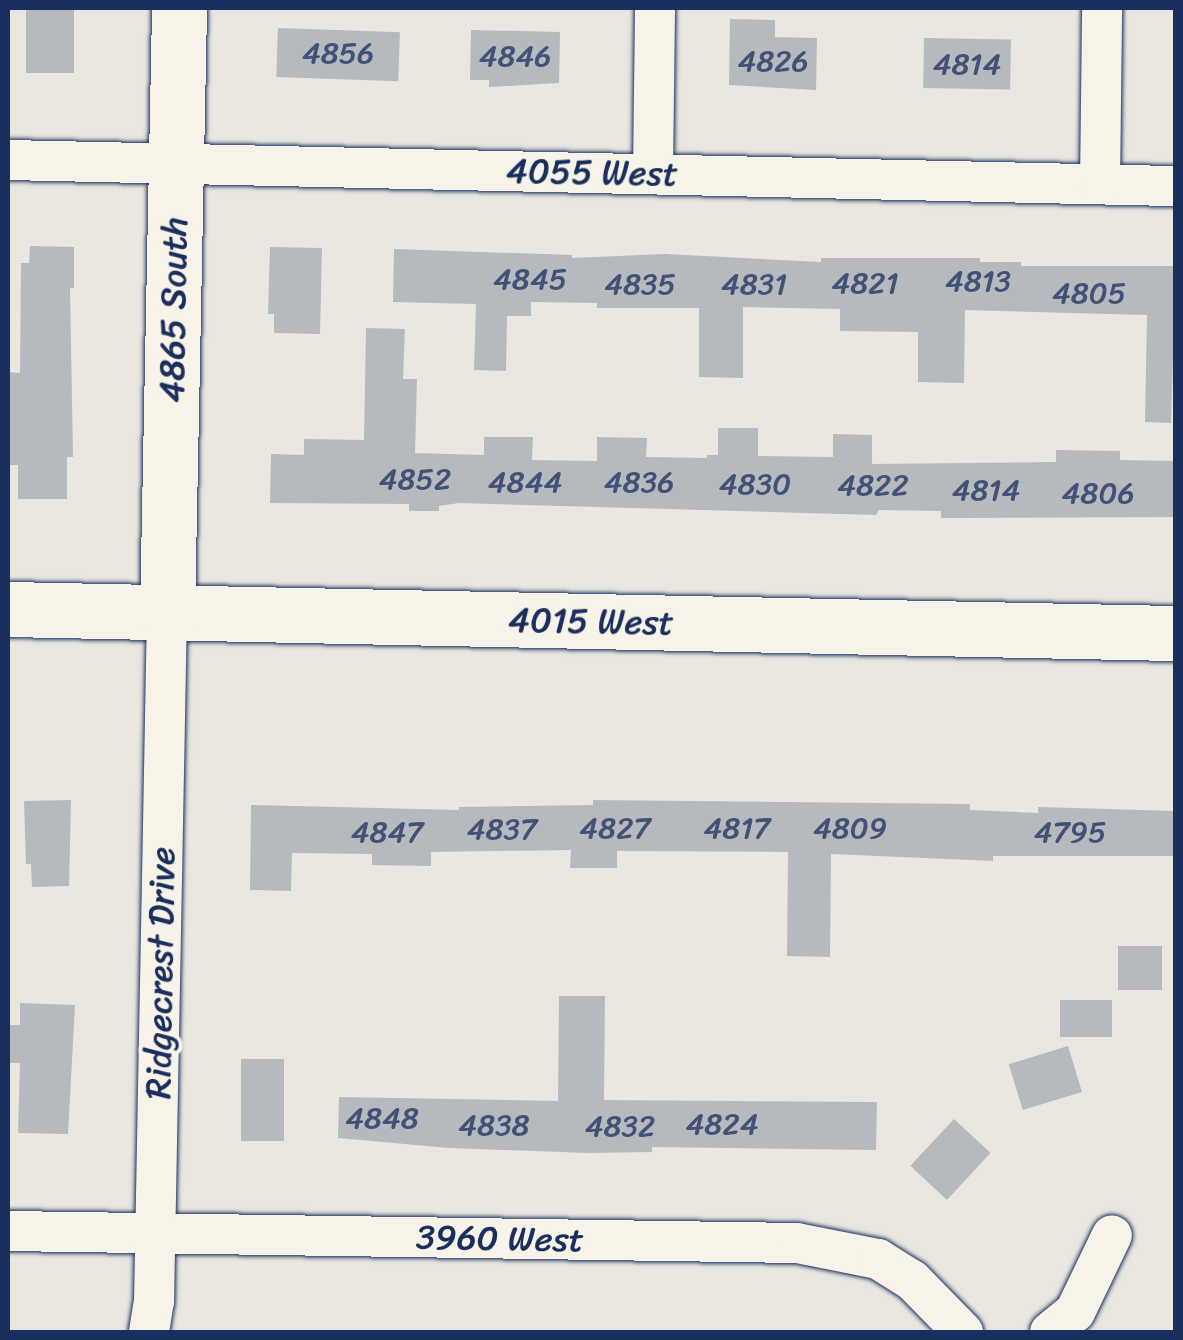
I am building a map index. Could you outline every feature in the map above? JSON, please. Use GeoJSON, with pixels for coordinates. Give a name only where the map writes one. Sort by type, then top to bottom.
{"type":"FeatureCollection","features":[{"type":"Feature","properties":{"kind":"street","name":"4865 South"},"geometry":{"type":"LineString","coordinates":[[167,613],[179,8]]}},
{"type":"Feature","properties":{"kind":"street"},"geometry":{"type":"LineString","coordinates":[[653,174],[655,8]]}},
{"type":"Feature","properties":{"kind":"street"},"geometry":{"type":"LineString","coordinates":[[1100,184],[1102,8]]}},
{"type":"Feature","properties":{"kind":"street","name":"4055 West"},"geometry":{"type":"LineString","coordinates":[[8,160],[1176,186]]}},
{"type":"Feature","properties":{"kind":"street","name":"4015 West"},"geometry":{"type":"LineString","coordinates":[[8,609],[1176,633]]}},
{"type":"Feature","properties":{"kind":"street","name":"Ridgecrest Drive"},"geometry":{"type":"LineString","coordinates":[[149,1332],[167,613]]}},
{"type":"Feature","properties":{"kind":"street","name":"3960 West"},"geometry":{"type":"LineString","coordinates":[[8,1230],[811,1244],[878,1259],[912,1280],[962,1332]]}},
{"type":"Feature","properties":{"kind":"street"},"geometry":{"type":"LineString","coordinates":[[1050,1332],[1076,1312],[1112,1236]]}},
{"type":"Feature","properties":{"kind":"building"},"geometry":{"type":"Polygon","coordinates":[[[26,8],[74,8],[74,73],[26,73],[26,8]]]}},
{"type":"Feature","properties":{"kind":"building"},"geometry":{"type":"Polygon","coordinates":[[[730,19],[775,20],[775,37],[817,38],[816,90],[729,85],[730,19]]]}},
{"type":"Feature","properties":{"kind":"building"},"geometry":{"type":"Polygon","coordinates":[[[278,28],[400,32],[398,81],[276,77],[278,28]]]}},
{"type":"Feature","properties":{"kind":"building"},"geometry":{"type":"Polygon","coordinates":[[[471,30],[560,32],[559,83],[489,87],[489,80],[470,80],[471,30]]]}},
{"type":"Feature","properties":{"kind":"building"},"geometry":{"type":"Polygon","coordinates":[[[924,38],[1011,40],[1010,90],[923,88],[924,38]]]}},
{"type":"Feature","properties":{"kind":"building"},"geometry":{"type":"Polygon","coordinates":[[[30,246],[74,247],[74,288],[70,288],[73,457],[67,457],[67,499],[18,499],[18,465],[8,465],[8,372],[20,373],[21,263],[29,263],[30,246]]]}},
{"type":"Feature","properties":{"kind":"building"},"geometry":{"type":"Polygon","coordinates":[[[270,247],[322,248],[320,334],[274,333],[274,314],[268,314],[270,247]]]}},
{"type":"Feature","properties":{"kind":"building"},"geometry":{"type":"Polygon","coordinates":[[[394,249],[572,258],[665,254],[821,262],[821,258],[980,258],[980,262],[1021,262],[1021,266],[1176,266],[1171,423],[1145,422],[1147,315],[965,310],[964,383],[918,382],[918,332],[840,331],[840,309],[743,307],[743,378],[699,377],[699,308],[597,308],[597,303],[531,302],[531,316],[507,316],[506,371],[474,370],[476,304],[393,302],[394,249]]]}},
{"type":"Feature","properties":{"kind":"building"},"geometry":{"type":"Polygon","coordinates":[[[366,328],[405,329],[403,379],[417,379],[415,453],[484,455],[484,437],[533,437],[532,460],[597,461],[597,437],[647,438],[646,457],[707,458],[718,455],[718,428],[758,428],[758,456],[833,457],[833,434],[872,435],[872,464],[1056,462],[1056,450],[1120,451],[1120,460],[1176,461],[1176,517],[941,518],[941,511],[879,510],[876,515],[459,503],[439,506],[439,511],[409,511],[409,504],[270,503],[271,454],[304,455],[304,439],[364,440],[366,328]]]}},
{"type":"Feature","properties":{"kind":"building"},"geometry":{"type":"Polygon","coordinates":[[[71,800],[69,886],[32,887],[31,864],[26,864],[24,801],[71,800]]]}},
{"type":"Feature","properties":{"kind":"building"},"geometry":{"type":"Polygon","coordinates":[[[593,800],[970,804],[970,810],[1038,813],[1038,807],[1176,811],[1176,856],[993,856],[993,861],[831,854],[830,957],[787,956],[788,852],[617,851],[617,868],[570,868],[571,850],[431,852],[431,866],[372,865],[372,854],[292,853],[291,891],[250,890],[251,805],[459,810],[593,805],[593,800]]]}},
{"type":"Feature","properties":{"kind":"building"},"geometry":{"type":"Polygon","coordinates":[[[1118,946],[1162,946],[1162,990],[1118,990],[1118,946]]]}},
{"type":"Feature","properties":{"kind":"building"},"geometry":{"type":"Polygon","coordinates":[[[559,996],[605,996],[604,1100],[877,1102],[876,1150],[652,1147],[652,1152],[588,1153],[449,1148],[338,1138],[339,1097],[558,1101],[559,996]]]}},
{"type":"Feature","properties":{"kind":"building"},"geometry":{"type":"Polygon","coordinates":[[[1060,1000],[1112,1000],[1112,1037],[1060,1037],[1060,1000]]]}},
{"type":"Feature","properties":{"kind":"building"},"geometry":{"type":"Polygon","coordinates":[[[20,1003],[75,1005],[68,1134],[18,1133],[20,1063],[8,1063],[8,1025],[20,1025],[20,1003]]]}},
{"type":"Feature","properties":{"kind":"building"},"geometry":{"type":"Polygon","coordinates":[[[1068,1046],[1082,1092],[1023,1110],[1009,1064],[1068,1046]]]}},
{"type":"Feature","properties":{"kind":"building"},"geometry":{"type":"Polygon","coordinates":[[[241,1059],[284,1059],[284,1141],[241,1141],[241,1059]]]}},
{"type":"Feature","properties":{"kind":"building"},"geometry":{"type":"Polygon","coordinates":[[[954,1119],[991,1153],[947,1200],[910,1166],[954,1119]]]}}]}
